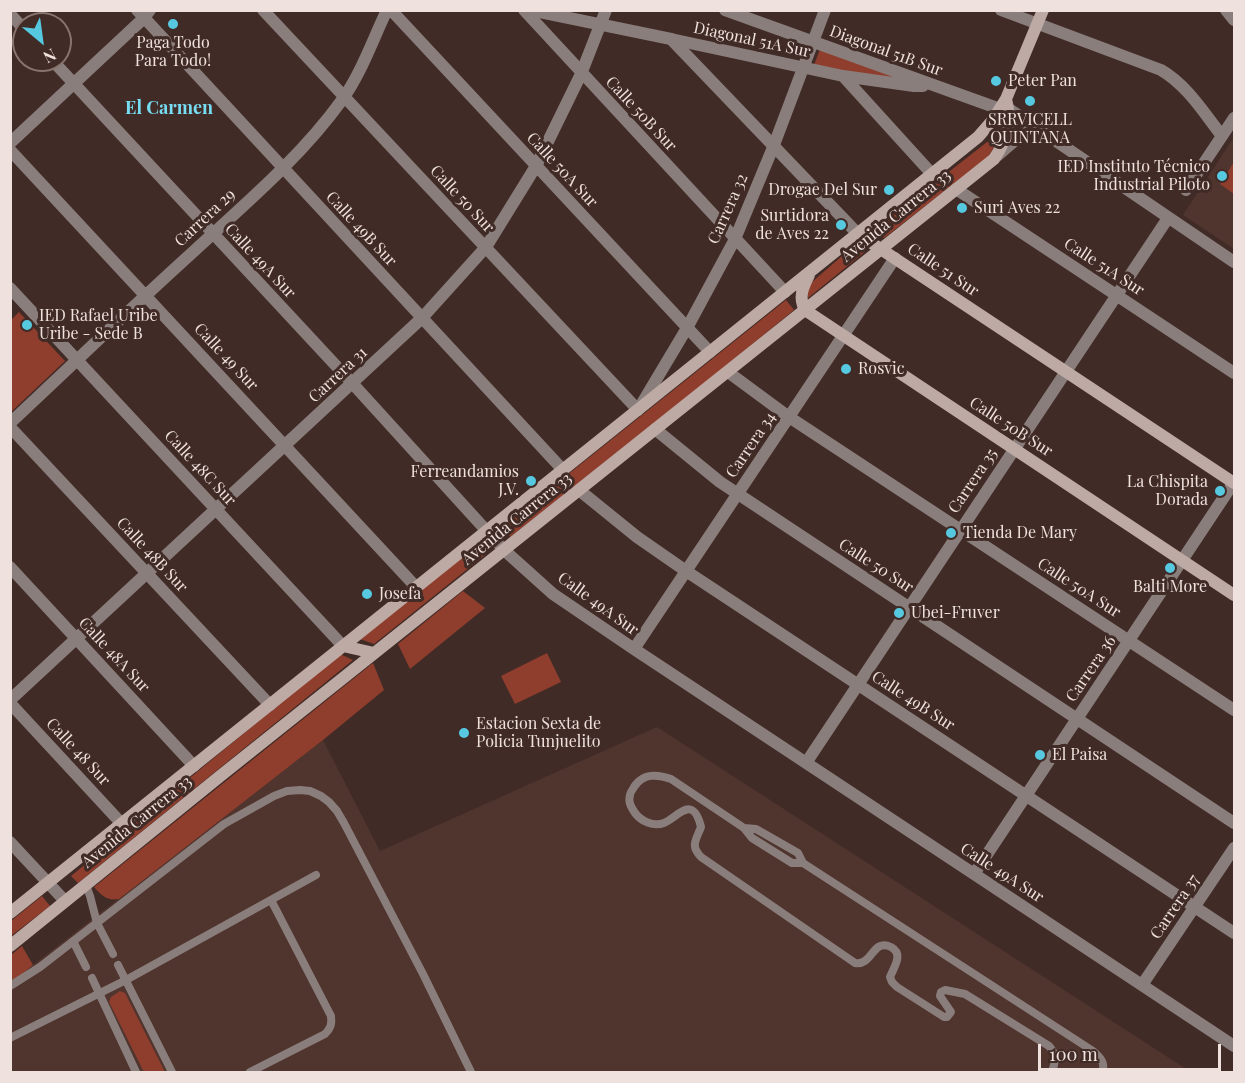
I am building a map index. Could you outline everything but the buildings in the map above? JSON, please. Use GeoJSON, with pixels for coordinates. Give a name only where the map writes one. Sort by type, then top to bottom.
{"type":"FeatureCollection","features":[{"type":"Feature","properties":{"kind":"main road","name":"Avenida Carrera 33"},"geometry":{"type":"LineString","coordinates":[[10,913],[978,137],[1005,106],[1043,10]]}},
{"type":"Feature","properties":{"kind":"main road","name":"Avenida Carrera 33"},"geometry":{"type":"LineString","coordinates":[[10,946],[994,159],[1009,126],[1005,106]]}},
{"type":"Feature","properties":{"kind":"main road","name":"Calle 51 Sur"},"geometry":{"type":"LineString","coordinates":[[858,234],[1234,482]]}},
{"type":"Feature","properties":{"kind":"main road"},"geometry":{"type":"LineString","coordinates":[[805,310],[801,292],[811,271]]}},
{"type":"Feature","properties":{"kind":"main road","name":"Calle 50B Sur"},"geometry":{"type":"LineString","coordinates":[[805,310],[1234,595]]}},
{"type":"Feature","properties":{"kind":"main road"},"geometry":{"type":"LineString","coordinates":[[343,646],[374,653]]}},
{"type":"Feature","properties":{"kind":"street","name":"Calle 50 Sur"},"geometry":{"type":"LineString","coordinates":[[262,10],[638,410]]}},
{"type":"Feature","properties":{"kind":"street","name":"Carrera 29"},"geometry":{"type":"LineString","coordinates":[[10,425],[283,169],[324,124],[344,97],[389,10]]}},
{"type":"Feature","properties":{"kind":"street","name":"Calle 50A Sur"},"geometry":{"type":"LineString","coordinates":[[389,10],[710,352]]}},
{"type":"Feature","properties":{"kind":"street","name":"Calle 50B Sur"},"geometry":{"type":"LineString","coordinates":[[524,10],[785,292]]}},
{"type":"Feature","properties":{"kind":"street","name":"Diagonal 51A Sur"},"geometry":{"type":"LineString","coordinates":[[530,10],[843,76],[914,86],[934,86]]}},
{"type":"Feature","properties":{"kind":"street","name":"Carrera 31"},"geometry":{"type":"LineString","coordinates":[[10,702],[422,318],[486,247],[536,166],[581,74],[606,10]]}},
{"type":"Feature","properties":{"kind":"street","name":"Diagonal 51B Sur"},"geometry":{"type":"LineString","coordinates":[[726,10],[934,86],[1005,106],[1234,262]]}},
{"type":"Feature","properties":{"kind":"street","name":"Carrera 32"},"geometry":{"type":"LineString","coordinates":[[638,410],[687,328],[735,239],[774,145],[825,10]]}},
{"type":"Feature","properties":{"kind":"street"},"geometry":{"type":"LineString","coordinates":[[1001,10],[1161,70],[1186,90],[1222,136]]}},
{"type":"Feature","properties":{"kind":"street"},"geometry":{"type":"LineString","coordinates":[[1226,10],[1234,20]]}},
{"type":"Feature","properties":{"kind":"street"},"geometry":{"type":"LineString","coordinates":[[10,143],[74,84],[143,13]]}},
{"type":"Feature","properties":{"kind":"street","name":"Calle 49B Sur"},"geometry":{"type":"LineString","coordinates":[[143,13],[283,169],[563,470]]}},
{"type":"Feature","properties":{"kind":"street","name":"Calle 51 Sur"},"geometry":{"type":"LineString","coordinates":[[671,39],[858,234]]}},
{"type":"Feature","properties":{"kind":"street","name":"Calle 49A Sur"},"geometry":{"type":"LineString","coordinates":[[63,72],[486,531],[554,594],[634,650],[1234,1046]]}},
{"type":"Feature","properties":{"kind":"street"},"geometry":{"type":"LineString","coordinates":[[843,76],[932,174]]}},
{"type":"Feature","properties":{"kind":"street"},"geometry":{"type":"LineString","coordinates":[[1186,190],[1234,118]]}},
{"type":"Feature","properties":{"kind":"street"},"geometry":{"type":"LineString","coordinates":[[994,159],[1027,130],[1040,130]]}},
{"type":"Feature","properties":{"kind":"street","name":"Calle 49 Sur"},"geometry":{"type":"LineString","coordinates":[[10,150],[416,587]]}},
{"type":"Feature","properties":{"kind":"street","name":"Calle 51A Sur"},"geometry":{"type":"LineString","coordinates":[[956,189],[1234,373]]}},
{"type":"Feature","properties":{"kind":"street","name":"Carrera 35"},"geometry":{"type":"LineString","coordinates":[[806,763],[1168,218]]}},
{"type":"Feature","properties":{"kind":"street","name":"Carrera 34"},"geometry":{"type":"LineString","coordinates":[[634,650],[895,258]]}},
{"type":"Feature","properties":{"kind":"street","name":"Calle 48C Sur"},"geometry":{"type":"LineString","coordinates":[[10,288],[343,646]]}},
{"type":"Feature","properties":{"kind":"street","name":"Calle 50A Sur"},"geometry":{"type":"LineString","coordinates":[[728,372],[789,417],[1234,710]]}},
{"type":"Feature","properties":{"kind":"street","name":"Calle 48B Sur"},"geometry":{"type":"LineString","coordinates":[[10,425],[270,705]]}},
{"type":"Feature","properties":{"kind":"street","name":"Calle 50 Sur"},"geometry":{"type":"LineString","coordinates":[[655,429],[720,482],[1234,823]]}},
{"type":"Feature","properties":{"kind":"street","name":"Carrera 36"},"geometry":{"type":"LineString","coordinates":[[974,874],[1234,482]]}},
{"type":"Feature","properties":{"kind":"street","name":"Calle 49B Sur"},"geometry":{"type":"LineString","coordinates":[[579,490],[637,537],[686,571],[1234,933]]}},
{"type":"Feature","properties":{"kind":"street","name":"Calle 48A Sur"},"geometry":{"type":"LineString","coordinates":[[10,567],[194,766]]}},
{"type":"Feature","properties":{"kind":"street","name":"Calle 48 Sur"},"geometry":{"type":"LineString","coordinates":[[10,702],[122,824]]}},
{"type":"Feature","properties":{"kind":"street"},"geometry":{"type":"LineString","coordinates":[[10,842],[65,901]]}},
{"type":"Feature","properties":{"kind":"street","name":"Carrera 37"},"geometry":{"type":"LineString","coordinates":[[1142,985],[1234,848]]}},
{"type":"Feature","properties":{"kind":"lane"},"geometry":{"type":"LineString","coordinates":[[1052,1072],[1056,1059],[1049,1046],[965,994],[945,990],[941,992],[940,996],[951,1012],[950,1015],[944,1017],[897,987],[890,977],[898,954],[896,950],[885,945],[880,946],[865,962],[855,963],[701,857],[695,852],[694,845],[701,827],[696,814],[690,810],[682,810],[662,824],[650,824],[637,816],[629,805],[630,794],[637,782],[649,775],[660,775],[671,779],[744,828],[756,828],[798,853],[803,863],[1093,1052],[1101,1059],[1104,1068],[1102,1072]]}},
{"type":"Feature","properties":{"kind":"lane"},"geometry":{"type":"LineString","coordinates":[[10,986],[30,975],[224,824],[287,791],[310,791],[329,802],[344,823],[471,1072]]}},
{"type":"Feature","properties":{"kind":"lane"},"geometry":{"type":"LineString","coordinates":[[10,1038],[126,980],[316,875]]}},
{"type":"Feature","properties":{"kind":"lane"},"geometry":{"type":"LineString","coordinates":[[86,885],[97,923],[112,954]]}},
{"type":"Feature","properties":{"kind":"lane"},"geometry":{"type":"LineString","coordinates":[[250,1072],[325,1034],[330,1030],[332,1022],[271,900]]}},
{"type":"Feature","properties":{"kind":"lane"},"geometry":{"type":"LineString","coordinates":[[74,941],[86,967]]}},
{"type":"Feature","properties":{"kind":"lane"},"geometry":{"type":"LineString","coordinates":[[118,964],[172,1072]]}},
{"type":"Feature","properties":{"kind":"lane"},"geometry":{"type":"LineString","coordinates":[[92,978],[136,1072]]}},
{"type":"Feature","properties":{"kind":"shaded area"},"geometry":{"type":"Polygon","coordinates":[[[820,49],[916,85],[814,65],[820,49]]]}},
{"type":"Feature","properties":{"kind":"shaded area","name":"IED Instituto Técnico Industrial Piloto"},"geometry":{"type":"Polygon","coordinates":[[[1234,137],[1234,249],[1183,215],[1234,137]]]}},
{"type":"Feature","properties":{"kind":"shaded area"},"geometry":{"type":"Polygon","coordinates":[[[987,142],[993,143],[994,147],[988,157],[884,238],[876,229],[987,142]]]}},
{"type":"Feature","properties":{"kind":"shaded area"},"geometry":{"type":"Polygon","coordinates":[[[1234,162],[1234,194],[1220,184],[1234,162]]]}},
{"type":"Feature","properties":{"kind":"shaded area"},"geometry":{"type":"Polygon","coordinates":[[[859,248],[866,251],[808,298],[811,283],[850,249],[859,248]]]}},
{"type":"Feature","properties":{"kind":"shaded area"},"geometry":{"type":"Polygon","coordinates":[[[786,300],[794,310],[695,391],[510,537],[501,528],[786,300]]]}},
{"type":"Feature","properties":{"kind":"shaded area","name":"IED Rafael Uribe Uribe - Sede B"},"geometry":{"type":"Polygon","coordinates":[[[19,312],[65,361],[11,412],[11,320],[19,312]]]}},
{"type":"Feature","properties":{"kind":"shaded area"},"geometry":{"type":"Polygon","coordinates":[[[481,541],[490,551],[374,644],[360,639],[481,541]]]}},
{"type":"Feature","properties":{"kind":"shaded area"},"geometry":{"type":"Polygon","coordinates":[[[463,591],[485,608],[410,669],[398,644],[463,591]]]}},
{"type":"Feature","properties":{"kind":"shaded area"},"geometry":{"type":"Polygon","coordinates":[[[547,653],[561,682],[515,704],[501,676],[547,653]]]}},
{"type":"Feature","properties":{"kind":"shaded area"},"geometry":{"type":"Polygon","coordinates":[[[340,654],[353,660],[78,883],[71,876],[340,654]]]}},
{"type":"Feature","properties":{"kind":"shaded area"},"geometry":{"type":"Polygon","coordinates":[[[373,663],[384,690],[323,740],[119,899],[105,897],[94,887],[373,663]]]}},
{"type":"Feature","properties":{"kind":"shaded area"},"geometry":{"type":"Polygon","coordinates":[[[657,727],[1191,1072],[11,1072],[11,982],[323,740],[380,851],[657,727]]]}},
{"type":"Feature","properties":{"kind":"shaded area"},"geometry":{"type":"Polygon","coordinates":[[[42,896],[50,906],[11,936],[11,921],[42,896]]]}},
{"type":"Feature","properties":{"kind":"shaded area"},"geometry":{"type":"Polygon","coordinates":[[[22,946],[33,965],[11,980],[11,955],[22,946]]]}},
{"type":"Feature","properties":{"kind":"shaded area"},"geometry":{"type":"Polygon","coordinates":[[[120,991],[125,993],[165,1072],[144,1072],[109,1002],[111,997],[120,991]]]}},
{"type":"Feature","properties":{"kind":"place","name":"Paga Todo Para Todo!"},"geometry":{"type":"Point","coordinates":[173,24]}},
{"type":"Feature","properties":{"kind":"place","name":"Peter Pan"},"geometry":{"type":"Point","coordinates":[996,81]}},
{"type":"Feature","properties":{"kind":"place","name":"SRRVICELL QUINTANA"},"geometry":{"type":"Point","coordinates":[1030,101]}},
{"type":"Feature","properties":{"kind":"place","name":"IED Instituto Técnico Industrial Piloto"},"geometry":{"type":"Point","coordinates":[1222,176]}},
{"type":"Feature","properties":{"kind":"place","name":"Drogae Del Sur"},"geometry":{"type":"Point","coordinates":[889,190]}},
{"type":"Feature","properties":{"kind":"place","name":"Suri Aves 22"},"geometry":{"type":"Point","coordinates":[962,208]}},
{"type":"Feature","properties":{"kind":"place","name":"Surtidora de Aves 22"},"geometry":{"type":"Point","coordinates":[841,225]}},
{"type":"Feature","properties":{"kind":"place","name":"IED Rafael Uribe Uribe - Sede B"},"geometry":{"type":"Point","coordinates":[27,325]}},
{"type":"Feature","properties":{"kind":"place","name":"Rosvic"},"geometry":{"type":"Point","coordinates":[846,369]}},
{"type":"Feature","properties":{"kind":"place","name":"Ferreandamios J.V."},"geometry":{"type":"Point","coordinates":[531,481]}},
{"type":"Feature","properties":{"kind":"place","name":"La Chispita Dorada"},"geometry":{"type":"Point","coordinates":[1220,491]}},
{"type":"Feature","properties":{"kind":"place","name":"Tienda De Mary"},"geometry":{"type":"Point","coordinates":[951,533]}},
{"type":"Feature","properties":{"kind":"place","name":"Balti More"},"geometry":{"type":"Point","coordinates":[1170,568]}},
{"type":"Feature","properties":{"kind":"place","name":"Josefa"},"geometry":{"type":"Point","coordinates":[367,594]}},
{"type":"Feature","properties":{"kind":"place","name":"Ubei-Fruver"},"geometry":{"type":"Point","coordinates":[899,613]}},
{"type":"Feature","properties":{"kind":"place","name":"Estacion Sexta de Policia Tunjuelito"},"geometry":{"type":"Point","coordinates":[464,733]}},
{"type":"Feature","properties":{"kind":"place","name":"El Paisa"},"geometry":{"type":"Point","coordinates":[1040,755]}},
{"type":"Feature","properties":{"kind":"district","name":"El Carmen"},"geometry":{"type":"Point","coordinates":[169,108]}}]}
